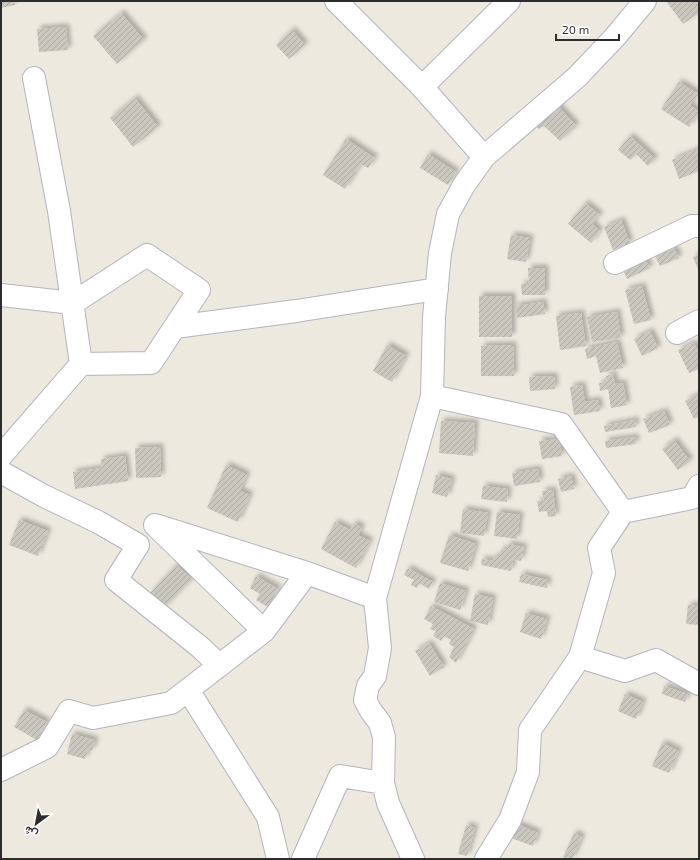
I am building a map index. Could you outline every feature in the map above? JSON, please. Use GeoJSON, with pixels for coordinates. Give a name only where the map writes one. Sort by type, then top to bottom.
{"type":"FeatureCollection","features":[{"type":"Feature","properties":{"kind":"street"},"geometry":{"type":"LineString","coordinates":[[336,1],[422,87],[484,157]]}},
{"type":"Feature","properties":{"kind":"street"},"geometry":{"type":"LineString","coordinates":[[422,87],[509,1]]}},
{"type":"Feature","properties":{"kind":"street"},"geometry":{"type":"LineString","coordinates":[[413,859],[388,803],[383,783],[384,737],[380,723],[365,700],[368,686],[375,676],[380,648],[375,598],[432,396],[434,317],[440,253],[448,214],[464,185],[484,157],[577,77],[615,37],[645,1]]}},
{"type":"Feature","properties":{"kind":"street"},"geometry":{"type":"LineString","coordinates":[[34,78],[59,211],[81,364]]}},
{"type":"Feature","properties":{"kind":"street"},"geometry":{"type":"LineString","coordinates":[[615,263],[692,226],[699,226]]}},
{"type":"Feature","properties":{"kind":"street"},"geometry":{"type":"LineString","coordinates":[[1,295],[73,303],[147,255],[199,290],[151,363],[81,364],[4,448]]}},
{"type":"Feature","properties":{"kind":"street"},"geometry":{"type":"LineString","coordinates":[[175,327],[437,289]]}},
{"type":"Feature","properties":{"kind":"street"},"geometry":{"type":"LineString","coordinates":[[677,333],[699,321]]}},
{"type":"Feature","properties":{"kind":"street"},"geometry":{"type":"LineString","coordinates":[[432,396],[561,424],[623,512]]}},
{"type":"Feature","properties":{"kind":"street"},"geometry":{"type":"LineString","coordinates":[[1,472],[44,496],[98,522],[138,546]]}},
{"type":"Feature","properties":{"kind":"street"},"geometry":{"type":"LineString","coordinates":[[486,859],[510,820],[528,772],[530,730],[580,657],[604,573],[599,548],[623,512],[692,498],[699,486]]}},
{"type":"Feature","properties":{"kind":"street"},"geometry":{"type":"LineString","coordinates":[[155,525],[306,573],[375,598]]}},
{"type":"Feature","properties":{"kind":"street"},"geometry":{"type":"LineString","coordinates":[[155,525],[138,546],[116,580],[200,647],[219,665]]}},
{"type":"Feature","properties":{"kind":"street"},"geometry":{"type":"LineString","coordinates":[[155,525],[264,631]]}},
{"type":"Feature","properties":{"kind":"street"},"geometry":{"type":"LineString","coordinates":[[1,770],[47,747],[69,711],[93,718],[171,703],[264,631],[306,573]]}},
{"type":"Feature","properties":{"kind":"street"},"geometry":{"type":"LineString","coordinates":[[580,657],[625,671],[656,660],[699,684]]}},
{"type":"Feature","properties":{"kind":"street"},"geometry":{"type":"LineString","coordinates":[[188,690],[268,817],[278,859]]}},
{"type":"Feature","properties":{"kind":"street"},"geometry":{"type":"LineString","coordinates":[[303,859],[340,776],[383,783]]}},
{"type":"Feature","properties":{"kind":"building"},"geometry":{"type":"Polygon","coordinates":[[[1,1],[14,1],[15,5],[1,8],[1,1]]]}},
{"type":"Feature","properties":{"kind":"building"},"geometry":{"type":"Polygon","coordinates":[[[666,1],[699,1],[699,13],[683,24],[666,1]]]}},
{"type":"Feature","properties":{"kind":"building"},"geometry":{"type":"Polygon","coordinates":[[[121,13],[144,40],[117,64],[93,36],[121,13]]]}},
{"type":"Feature","properties":{"kind":"building"},"geometry":{"type":"Polygon","coordinates":[[[66,27],[68,50],[39,52],[37,29],[66,27]]]}},
{"type":"Feature","properties":{"kind":"building"},"geometry":{"type":"Polygon","coordinates":[[[292,30],[305,45],[289,59],[276,45],[292,30]]]}},
{"type":"Feature","properties":{"kind":"building"},"geometry":{"type":"Polygon","coordinates":[[[679,82],[698,94],[690,105],[699,112],[689,127],[661,109],[679,82]]]}},
{"type":"Feature","properties":{"kind":"building"},"geometry":{"type":"Polygon","coordinates":[[[135,98],[158,127],[133,147],[110,118],[135,98]]]}},
{"type":"Feature","properties":{"kind":"building"},"geometry":{"type":"Polygon","coordinates":[[[557,105],[576,126],[560,141],[544,126],[539,129],[534,124],[557,105]]]}},
{"type":"Feature","properties":{"kind":"building"},"geometry":{"type":"Polygon","coordinates":[[[630,136],[655,159],[648,166],[636,154],[630,160],[618,150],[630,136]]]}},
{"type":"Feature","properties":{"kind":"building"},"geometry":{"type":"Polygon","coordinates":[[[346,139],[375,158],[368,168],[361,164],[345,189],[323,175],[346,139]]]}},
{"type":"Feature","properties":{"kind":"building"},"geometry":{"type":"Polygon","coordinates":[[[699,149],[699,171],[679,179],[672,160],[699,149]]]}},
{"type":"Feature","properties":{"kind":"building"},"geometry":{"type":"Polygon","coordinates":[[[428,154],[456,172],[448,185],[420,168],[428,154]]]}},
{"type":"Feature","properties":{"kind":"building"},"geometry":{"type":"Polygon","coordinates":[[[585,203],[600,215],[592,224],[600,231],[591,243],[568,224],[585,203]]]}},
{"type":"Feature","properties":{"kind":"building"},"geometry":{"type":"Polygon","coordinates":[[[621,220],[630,243],[613,250],[604,227],[621,220]]]}},
{"type":"Feature","properties":{"kind":"building"},"geometry":{"type":"Polygon","coordinates":[[[511,235],[530,238],[526,262],[507,259],[511,235]]]}},
{"type":"Feature","properties":{"kind":"building"},"geometry":{"type":"Polygon","coordinates":[[[674,248],[679,258],[660,266],[655,256],[674,248]]]}},
{"type":"Feature","properties":{"kind":"building"},"geometry":{"type":"Polygon","coordinates":[[[699,254],[699,272],[693,257],[699,254]]]}},
{"type":"Feature","properties":{"kind":"building"},"geometry":{"type":"Polygon","coordinates":[[[645,259],[650,268],[627,279],[623,270],[645,259]]]}},
{"type":"Feature","properties":{"kind":"building"},"geometry":{"type":"Polygon","coordinates":[[[528,268],[545,268],[545,295],[522,295],[521,284],[529,284],[528,268]]]}},
{"type":"Feature","properties":{"kind":"building"},"geometry":{"type":"Polygon","coordinates":[[[642,286],[651,320],[634,324],[625,290],[642,286]]]}},
{"type":"Feature","properties":{"kind":"building"},"geometry":{"type":"Polygon","coordinates":[[[479,296],[512,296],[512,337],[479,337],[479,296]]]}},
{"type":"Feature","properties":{"kind":"building"},"geometry":{"type":"Polygon","coordinates":[[[543,302],[545,314],[517,318],[515,306],[543,302]]]}},
{"type":"Feature","properties":{"kind":"building"},"geometry":{"type":"Polygon","coordinates":[[[617,312],[621,338],[592,342],[587,317],[617,312]]]}},
{"type":"Feature","properties":{"kind":"building"},"geometry":{"type":"Polygon","coordinates":[[[581,313],[586,346],[560,350],[556,316],[581,313]]]}},
{"type":"Feature","properties":{"kind":"building"},"geometry":{"type":"Polygon","coordinates":[[[650,331],[658,348],[642,356],[634,339],[650,331]]]}},
{"type":"Feature","properties":{"kind":"building"},"geometry":{"type":"Polygon","coordinates":[[[617,342],[623,368],[600,373],[596,356],[587,359],[585,349],[617,342]]]}},
{"type":"Feature","properties":{"kind":"building"},"geometry":{"type":"Polygon","coordinates":[[[694,343],[699,354],[699,369],[689,373],[678,350],[694,343]]]}},
{"type":"Feature","properties":{"kind":"building"},"geometry":{"type":"Polygon","coordinates":[[[387,345],[406,356],[392,382],[373,371],[387,345]]]}},
{"type":"Feature","properties":{"kind":"building"},"geometry":{"type":"Polygon","coordinates":[[[513,345],[514,376],[481,376],[481,346],[513,345]]]}},
{"type":"Feature","properties":{"kind":"building"},"geometry":{"type":"Polygon","coordinates":[[[613,374],[615,384],[623,383],[627,405],[611,408],[608,389],[600,391],[599,383],[607,382],[606,376],[613,374]]]}},
{"type":"Feature","properties":{"kind":"building"},"geometry":{"type":"Polygon","coordinates":[[[554,376],[555,389],[530,391],[529,377],[554,376]]]}},
{"type":"Feature","properties":{"kind":"building"},"geometry":{"type":"Polygon","coordinates":[[[582,385],[585,402],[598,400],[600,411],[574,415],[570,387],[582,385]]]}},
{"type":"Feature","properties":{"kind":"building"},"geometry":{"type":"Polygon","coordinates":[[[699,394],[699,417],[694,419],[685,401],[699,394]]]}},
{"type":"Feature","properties":{"kind":"building"},"geometry":{"type":"Polygon","coordinates":[[[664,411],[670,425],[649,433],[643,419],[664,411]]]}},
{"type":"Feature","properties":{"kind":"building"},"geometry":{"type":"Polygon","coordinates":[[[635,420],[636,427],[605,432],[604,426],[635,420]]]}},
{"type":"Feature","properties":{"kind":"building"},"geometry":{"type":"Polygon","coordinates":[[[441,421],[475,423],[473,456],[439,453],[441,421]]]}},
{"type":"Feature","properties":{"kind":"building"},"geometry":{"type":"Polygon","coordinates":[[[635,437],[636,444],[606,448],[605,441],[635,437]]]}},
{"type":"Feature","properties":{"kind":"building"},"geometry":{"type":"Polygon","coordinates":[[[559,439],[562,456],[542,459],[539,441],[559,439]]]}},
{"type":"Feature","properties":{"kind":"building"},"geometry":{"type":"Polygon","coordinates":[[[674,440],[690,461],[678,470],[662,449],[674,440]]]}},
{"type":"Feature","properties":{"kind":"building"},"geometry":{"type":"Polygon","coordinates":[[[160,447],[161,477],[136,478],[135,448],[160,447]]]}},
{"type":"Feature","properties":{"kind":"building"},"geometry":{"type":"Polygon","coordinates":[[[125,456],[128,481],[75,489],[73,472],[102,468],[101,459],[125,456]]]}},
{"type":"Feature","properties":{"kind":"building"},"geometry":{"type":"Polygon","coordinates":[[[226,465],[247,475],[240,491],[250,495],[238,522],[207,508],[226,465]]]}},
{"type":"Feature","properties":{"kind":"building"},"geometry":{"type":"Polygon","coordinates":[[[538,469],[540,482],[514,486],[512,473],[538,469]]]}},
{"type":"Feature","properties":{"kind":"building"},"geometry":{"type":"Polygon","coordinates":[[[436,475],[452,479],[447,497],[432,493],[436,475]]]}},
{"type":"Feature","properties":{"kind":"building"},"geometry":{"type":"Polygon","coordinates":[[[571,476],[574,489],[561,492],[558,479],[571,476]]]}},
{"type":"Feature","properties":{"kind":"building"},"geometry":{"type":"Polygon","coordinates":[[[483,486],[508,489],[507,502],[481,499],[483,486]]]}},
{"type":"Feature","properties":{"kind":"building"},"geometry":{"type":"Polygon","coordinates":[[[553,490],[556,516],[548,517],[547,511],[539,512],[537,501],[544,501],[542,491],[553,490]]]}},
{"type":"Feature","properties":{"kind":"building"},"geometry":{"type":"Polygon","coordinates":[[[463,509],[488,513],[484,536],[460,533],[463,509]]]}},
{"type":"Feature","properties":{"kind":"building"},"geometry":{"type":"Polygon","coordinates":[[[497,512],[520,515],[517,539],[494,536],[497,512]]]}},
{"type":"Feature","properties":{"kind":"building"},"geometry":{"type":"Polygon","coordinates":[[[19,520],[48,531],[38,556],[9,545],[19,520]]]}},
{"type":"Feature","properties":{"kind":"building"},"geometry":{"type":"Polygon","coordinates":[[[335,522],[350,530],[354,523],[362,528],[358,535],[370,541],[356,568],[321,549],[335,522]]]}},
{"type":"Feature","properties":{"kind":"building"},"geometry":{"type":"Polygon","coordinates":[[[449,535],[476,544],[468,571],[440,563],[449,535]]]}},
{"type":"Feature","properties":{"kind":"building"},"geometry":{"type":"Polygon","coordinates":[[[508,544],[524,547],[521,561],[513,559],[511,571],[481,565],[482,559],[493,561],[494,556],[499,557],[501,549],[507,550],[508,544]]]}},
{"type":"Feature","properties":{"kind":"building"},"geometry":{"type":"Polygon","coordinates":[[[176,565],[192,579],[164,608],[149,594],[176,565]]]}},
{"type":"Feature","properties":{"kind":"building"},"geometry":{"type":"Polygon","coordinates":[[[408,568],[433,582],[429,589],[419,583],[417,588],[411,585],[414,580],[404,575],[408,568]]]}},
{"type":"Feature","properties":{"kind":"building"},"geometry":{"type":"Polygon","coordinates":[[[521,574],[548,580],[547,588],[519,582],[521,574]]]}},
{"type":"Feature","properties":{"kind":"building"},"geometry":{"type":"Polygon","coordinates":[[[256,576],[278,589],[268,607],[256,600],[260,594],[250,588],[256,576]]]}},
{"type":"Feature","properties":{"kind":"building"},"geometry":{"type":"Polygon","coordinates":[[[440,583],[466,591],[460,610],[434,602],[440,583]]]}},
{"type":"Feature","properties":{"kind":"building"},"geometry":{"type":"Polygon","coordinates":[[[475,594],[493,598],[488,625],[470,621],[475,594]]]}},
{"type":"Feature","properties":{"kind":"building"},"geometry":{"type":"Polygon","coordinates":[[[688,605],[699,606],[699,625],[686,624],[688,605]]]}},
{"type":"Feature","properties":{"kind":"building"},"geometry":{"type":"Polygon","coordinates":[[[431,606],[474,629],[456,663],[449,657],[454,647],[449,644],[451,640],[444,636],[441,641],[433,636],[436,631],[430,629],[433,624],[424,619],[431,606]]]}},
{"type":"Feature","properties":{"kind":"building"},"geometry":{"type":"Polygon","coordinates":[[[526,613],[547,619],[541,639],[520,632],[526,613]]]}},
{"type":"Feature","properties":{"kind":"building"},"geometry":{"type":"Polygon","coordinates":[[[429,643],[444,667],[430,676],[415,651],[429,643]]]}},
{"type":"Feature","properties":{"kind":"building"},"geometry":{"type":"Polygon","coordinates":[[[664,686],[688,694],[685,702],[662,694],[664,686]]]}},
{"type":"Feature","properties":{"kind":"building"},"geometry":{"type":"Polygon","coordinates":[[[625,694],[643,702],[636,719],[618,711],[625,694]]]}},
{"type":"Feature","properties":{"kind":"building"},"geometry":{"type":"Polygon","coordinates":[[[24,710],[47,722],[37,740],[14,727],[24,710]]]}},
{"type":"Feature","properties":{"kind":"building"},"geometry":{"type":"Polygon","coordinates":[[[72,734],[95,740],[92,751],[88,749],[85,759],[67,754],[72,734]]]}},
{"type":"Feature","properties":{"kind":"building"},"geometry":{"type":"Polygon","coordinates":[[[662,743],[679,751],[669,773],[652,766],[662,743]]]}},
{"type":"Feature","properties":{"kind":"building"},"geometry":{"type":"Polygon","coordinates":[[[517,824],[538,833],[533,846],[511,838],[517,824]]]}},
{"type":"Feature","properties":{"kind":"building"},"geometry":{"type":"Polygon","coordinates":[[[466,825],[475,828],[467,856],[458,854],[466,825]]]}},
{"type":"Feature","properties":{"kind":"building"},"geometry":{"type":"Polygon","coordinates":[[[574,833],[582,837],[572,859],[568,859],[563,857],[574,833]]]}}]}
